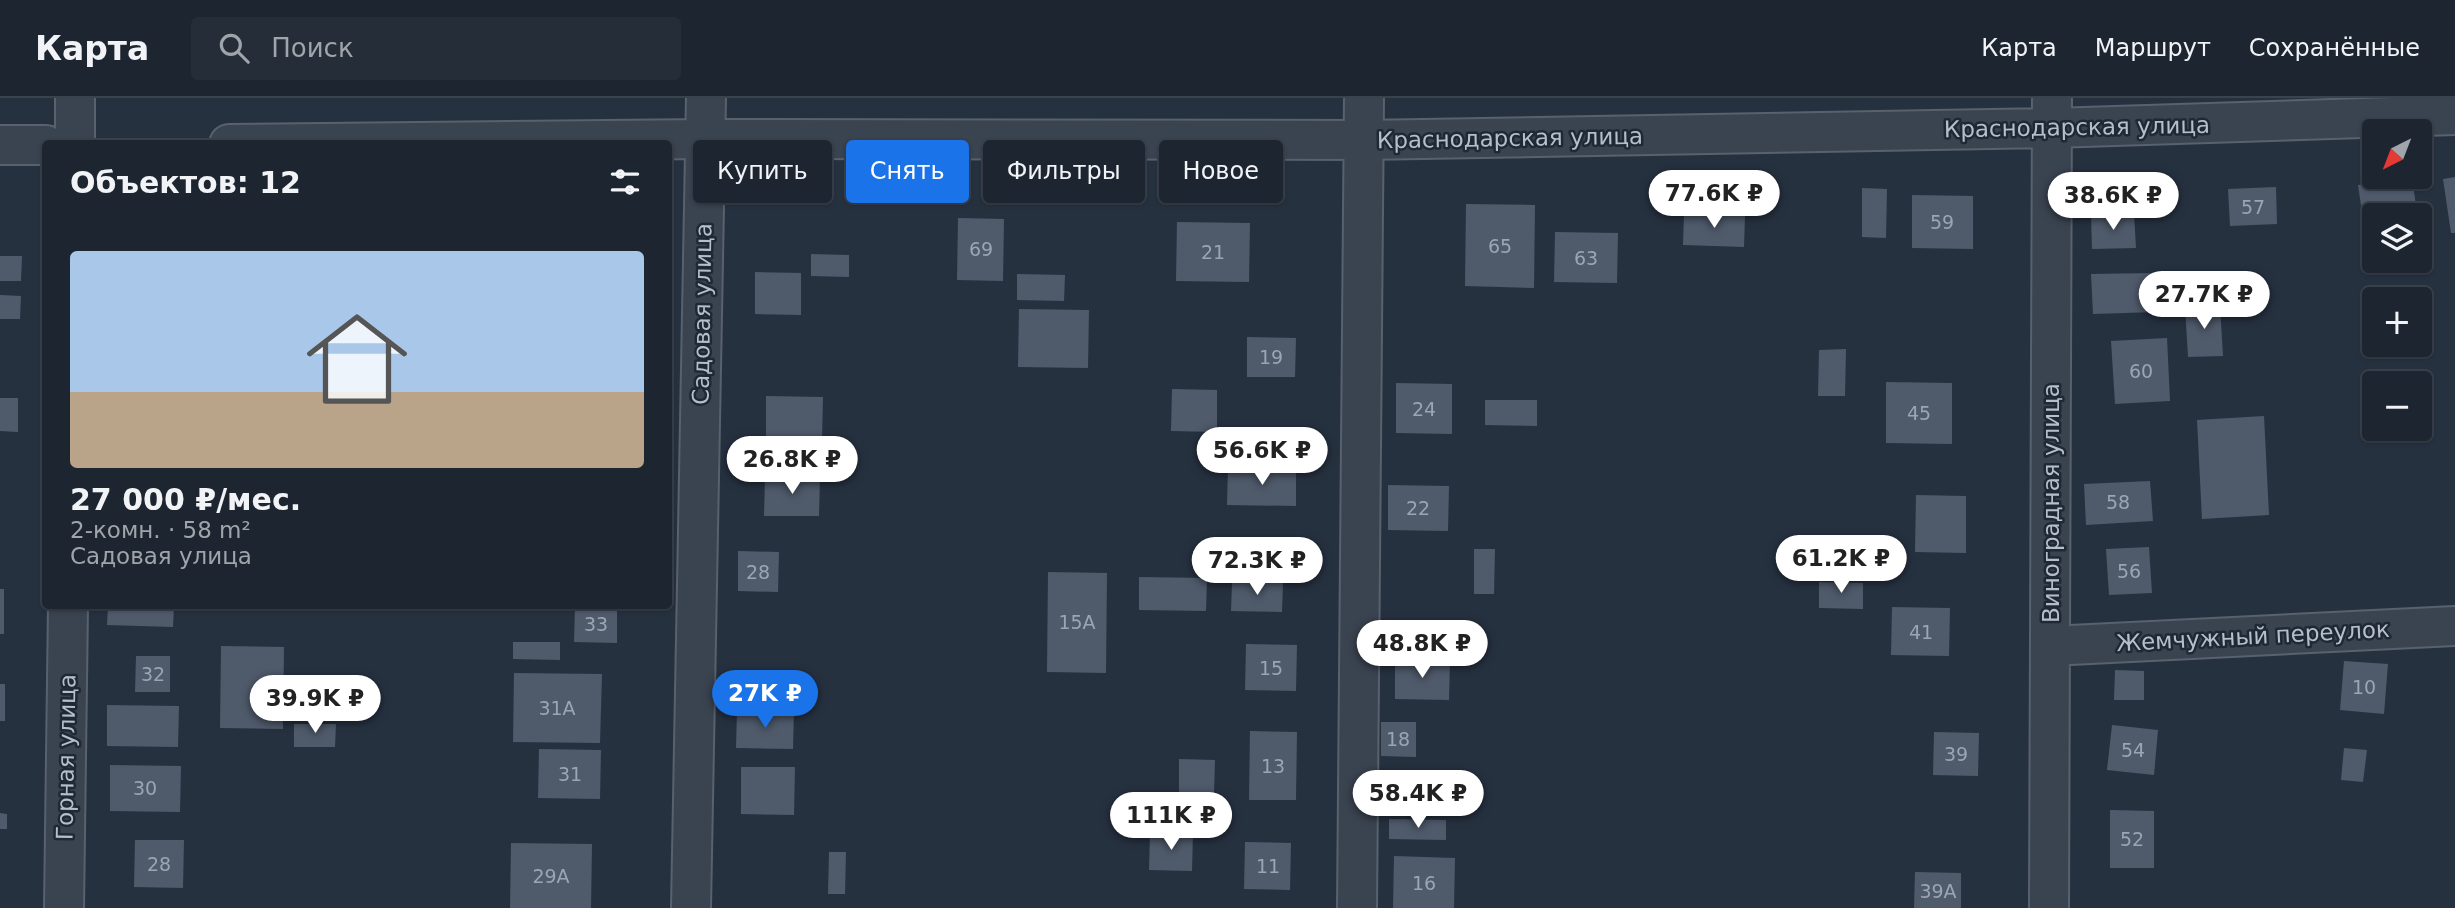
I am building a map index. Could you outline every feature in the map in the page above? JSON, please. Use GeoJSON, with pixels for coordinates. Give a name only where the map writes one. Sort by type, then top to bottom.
{"type":"FeatureCollection","features":[{"type":"Feature","properties":{"kind":"street"},"geometry":{"type":"LineString","coordinates":[[75,98],[75,140]]}},
{"type":"Feature","properties":{"kind":"street","name":"Садовая улица"},"geometry":{"type":"LineString","coordinates":[[691,908],[706,98]]}},
{"type":"Feature","properties":{"kind":"street"},"geometry":{"type":"LineString","coordinates":[[1357,908],[1364,98]]}},
{"type":"Feature","properties":{"kind":"street","name":"Краснодарская улица"},"geometry":{"type":"LineString","coordinates":[[610,140],[1364,140],[2052,113],[2455,115]]}},
{"type":"Feature","properties":{"kind":"street","name":"Виноградная улица"},"geometry":{"type":"LineString","coordinates":[[2049,908],[2052,113]]}},
{"type":"Feature","properties":{"kind":"street"},"geometry":{"type":"LineString","coordinates":[[0,145],[42,145]]}},
{"type":"Feature","properties":{"kind":"street","name":"Горная улица"},"geometry":{"type":"LineString","coordinates":[[64,908],[68,609]]}},
{"type":"Feature","properties":{"kind":"street","name":"Жемчужный переулок"},"geometry":{"type":"LineString","coordinates":[[2050,646],[2455,626]]}},
{"type":"Feature","properties":{"kind":"building"},"geometry":{"type":"Polygon","coordinates":[[[2455,177],[2455,233],[2451,233],[2443,179],[2455,177]]]}},
{"type":"Feature","properties":{"kind":"building"},"geometry":{"type":"Polygon","coordinates":[[[2362,184],[2362,189],[2414,189],[2416,203],[2362,203],[2362,212],[2358,185],[2362,184]]]}},
{"type":"Feature","properties":{"kind":"building"},"geometry":{"type":"Polygon","coordinates":[[[2276,187],[2277,224],[2230,226],[2228,189],[2276,187]]]}},
{"type":"Feature","properties":{"kind":"building"},"geometry":{"type":"Polygon","coordinates":[[[1862,188],[1887,189],[1886,238],[1862,237],[1862,188]]]}},
{"type":"Feature","properties":{"kind":"building"},"geometry":{"type":"Polygon","coordinates":[[[1912,195],[1973,196],[1973,249],[1912,248],[1912,195]]]}},
{"type":"Feature","properties":{"kind":"building"},"geometry":{"type":"Polygon","coordinates":[[[1466,204],[1535,205],[1534,288],[1465,286],[1466,204]]]}},
{"type":"Feature","properties":{"kind":"building"},"geometry":{"type":"Polygon","coordinates":[[[1684,214],[1745,216],[1744,247],[1683,245],[1684,214]]]}},
{"type":"Feature","properties":{"kind":"building"},"geometry":{"type":"Polygon","coordinates":[[[2134,214],[2136,248],[2092,249],[2091,215],[2134,214]]]}},
{"type":"Feature","properties":{"kind":"building"},"geometry":{"type":"Polygon","coordinates":[[[958,218],[1004,219],[1003,281],[957,280],[958,218]]]}},
{"type":"Feature","properties":{"kind":"building"},"geometry":{"type":"Polygon","coordinates":[[[1177,222],[1250,223],[1249,282],[1176,281],[1177,222]]]}},
{"type":"Feature","properties":{"kind":"building"},"geometry":{"type":"Polygon","coordinates":[[[1555,232],[1618,233],[1617,283],[1554,282],[1555,232]]]}},
{"type":"Feature","properties":{"kind":"building"},"geometry":{"type":"Polygon","coordinates":[[[811,254],[849,255],[849,277],[811,276],[811,254]]]}},
{"type":"Feature","properties":{"kind":"building"},"geometry":{"type":"Polygon","coordinates":[[[0,256],[22,256],[21,281],[0,281],[0,256]]]}},
{"type":"Feature","properties":{"kind":"building"},"geometry":{"type":"Polygon","coordinates":[[[755,272],[801,273],[801,315],[755,314],[755,272]]]}},
{"type":"Feature","properties":{"kind":"building"},"geometry":{"type":"Polygon","coordinates":[[[2154,273],[2156,312],[2093,314],[2091,274],[2154,273]]]}},
{"type":"Feature","properties":{"kind":"building"},"geometry":{"type":"Polygon","coordinates":[[[1017,274],[1065,275],[1064,301],[1017,300],[1017,274]]]}},
{"type":"Feature","properties":{"kind":"building"},"geometry":{"type":"Polygon","coordinates":[[[0,295],[21,296],[20,319],[0,319],[0,295]]]}},
{"type":"Feature","properties":{"kind":"building"},"geometry":{"type":"Polygon","coordinates":[[[2220,305],[2223,356],[2188,357],[2185,307],[2220,305]]]}},
{"type":"Feature","properties":{"kind":"building"},"geometry":{"type":"Polygon","coordinates":[[[1019,309],[1089,310],[1088,368],[1018,367],[1019,309]]]}},
{"type":"Feature","properties":{"kind":"building"},"geometry":{"type":"Polygon","coordinates":[[[1247,337],[1296,338],[1295,377],[1247,377],[1247,337]]]}},
{"type":"Feature","properties":{"kind":"building"},"geometry":{"type":"Polygon","coordinates":[[[2167,338],[2170,401],[2115,404],[2111,341],[2167,338]]]}},
{"type":"Feature","properties":{"kind":"building"},"geometry":{"type":"Polygon","coordinates":[[[1846,349],[1845,396],[1818,396],[1819,350],[1846,349]]]}},
{"type":"Feature","properties":{"kind":"building"},"geometry":{"type":"Polygon","coordinates":[[[1886,382],[1952,383],[1952,444],[1886,443],[1886,382]]]}},
{"type":"Feature","properties":{"kind":"building"},"geometry":{"type":"Polygon","coordinates":[[[1396,383],[1452,384],[1452,434],[1396,433],[1396,383]]]}},
{"type":"Feature","properties":{"kind":"building"},"geometry":{"type":"Polygon","coordinates":[[[1172,389],[1217,390],[1217,432],[1171,431],[1172,389]]]}},
{"type":"Feature","properties":{"kind":"building"},"geometry":{"type":"Polygon","coordinates":[[[766,396],[823,397],[822,442],[766,440],[766,396]]]}},
{"type":"Feature","properties":{"kind":"building"},"geometry":{"type":"Polygon","coordinates":[[[0,398],[18,398],[18,432],[0,431],[0,398]]]}},
{"type":"Feature","properties":{"kind":"building"},"geometry":{"type":"Polygon","coordinates":[[[1485,400],[1537,400],[1537,426],[1485,425],[1485,400]]]}},
{"type":"Feature","properties":{"kind":"building"},"geometry":{"type":"Polygon","coordinates":[[[2264,416],[2269,515],[2202,519],[2197,420],[2264,416]]]}},
{"type":"Feature","properties":{"kind":"building"},"geometry":{"type":"Polygon","coordinates":[[[1228,467],[1296,468],[1296,506],[1227,505],[1228,467]]]}},
{"type":"Feature","properties":{"kind":"building"},"geometry":{"type":"Polygon","coordinates":[[[765,476],[820,477],[819,516],[764,516],[765,476]]]}},
{"type":"Feature","properties":{"kind":"building"},"geometry":{"type":"Polygon","coordinates":[[[2150,481],[2153,521],[2086,525],[2084,484],[2150,481]]]}},
{"type":"Feature","properties":{"kind":"building"},"geometry":{"type":"Polygon","coordinates":[[[1388,485],[1449,486],[1448,531],[1388,530],[1388,485]]]}},
{"type":"Feature","properties":{"kind":"building"},"geometry":{"type":"Polygon","coordinates":[[[1916,495],[1966,496],[1966,553],[1915,552],[1916,495]]]}},
{"type":"Feature","properties":{"kind":"building"},"geometry":{"type":"Polygon","coordinates":[[[2149,547],[2152,593],[2109,595],[2106,549],[2149,547]]]}},
{"type":"Feature","properties":{"kind":"building"},"geometry":{"type":"Polygon","coordinates":[[[1474,549],[1495,549],[1494,594],[1474,594],[1474,549]]]}},
{"type":"Feature","properties":{"kind":"building"},"geometry":{"type":"Polygon","coordinates":[[[738,551],[779,552],[778,592],[738,591],[738,551]]]}},
{"type":"Feature","properties":{"kind":"building"},"geometry":{"type":"Polygon","coordinates":[[[1048,572],[1107,573],[1106,673],[1047,672],[1048,572]]]}},
{"type":"Feature","properties":{"kind":"building"},"geometry":{"type":"Polygon","coordinates":[[[1139,577],[1207,578],[1206,611],[1139,610],[1139,577]]]}},
{"type":"Feature","properties":{"kind":"building"},"geometry":{"type":"Polygon","coordinates":[[[1819,582],[1863,583],[1863,609],[1819,608],[1819,582]]]}},
{"type":"Feature","properties":{"kind":"building"},"geometry":{"type":"Polygon","coordinates":[[[1232,583],[1283,583],[1282,612],[1231,611],[1232,583]]]}},
{"type":"Feature","properties":{"kind":"building"},"geometry":{"type":"Polygon","coordinates":[[[0,589],[4,589],[4,634],[0,634],[0,589]]]}},
{"type":"Feature","properties":{"kind":"building"},"geometry":{"type":"Polygon","coordinates":[[[1892,607],[1950,608],[1949,656],[1891,655],[1892,607]]]}},
{"type":"Feature","properties":{"kind":"building"},"geometry":{"type":"Polygon","coordinates":[[[108,609],[174,609],[173,627],[107,625],[108,609]]]}},
{"type":"Feature","properties":{"kind":"building"},"geometry":{"type":"Polygon","coordinates":[[[575,609],[617,609],[617,643],[574,642],[575,609]]]}},
{"type":"Feature","properties":{"kind":"building"},"geometry":{"type":"Polygon","coordinates":[[[513,642],[560,642],[560,660],[513,659],[513,642]]]}},
{"type":"Feature","properties":{"kind":"building"},"geometry":{"type":"Polygon","coordinates":[[[1246,644],[1297,645],[1296,691],[1245,690],[1246,644]]]}},
{"type":"Feature","properties":{"kind":"building"},"geometry":{"type":"Polygon","coordinates":[[[221,646],[284,647],[283,729],[220,728],[221,646]]]}},
{"type":"Feature","properties":{"kind":"building"},"geometry":{"type":"Polygon","coordinates":[[[136,656],[170,656],[170,692],[135,692],[136,656]]]}},
{"type":"Feature","properties":{"kind":"building"},"geometry":{"type":"Polygon","coordinates":[[[1395,661],[1450,661],[1449,700],[1395,699],[1395,661]]]}},
{"type":"Feature","properties":{"kind":"building"},"geometry":{"type":"Polygon","coordinates":[[[2344,661],[2388,664],[2384,714],[2340,710],[2344,661]]]}},
{"type":"Feature","properties":{"kind":"building"},"geometry":{"type":"Polygon","coordinates":[[[2115,670],[2144,671],[2144,700],[2114,700],[2115,670]]]}},
{"type":"Feature","properties":{"kind":"building"},"geometry":{"type":"Polygon","coordinates":[[[514,673],[602,674],[600,743],[513,742],[514,673]]]}},
{"type":"Feature","properties":{"kind":"building"},"geometry":{"type":"Polygon","coordinates":[[[0,684],[5,684],[5,721],[0,721],[0,684]]]}},
{"type":"Feature","properties":{"kind":"building"},"geometry":{"type":"Polygon","coordinates":[[[107,705],[179,706],[178,747],[107,746],[107,705]]]}},
{"type":"Feature","properties":{"kind":"building"},"geometry":{"type":"Polygon","coordinates":[[[737,710],[794,711],[793,749],[736,748],[737,710]]]}},
{"type":"Feature","properties":{"kind":"building"},"geometry":{"type":"Polygon","coordinates":[[[1381,722],[1416,722],[1416,757],[1381,756],[1381,722]]]}},
{"type":"Feature","properties":{"kind":"building"},"geometry":{"type":"Polygon","coordinates":[[[294,724],[336,724],[335,747],[294,747],[294,724]]]}},
{"type":"Feature","properties":{"kind":"building"},"geometry":{"type":"Polygon","coordinates":[[[2112,725],[2158,730],[2154,775],[2107,770],[2112,725]]]}},
{"type":"Feature","properties":{"kind":"building"},"geometry":{"type":"Polygon","coordinates":[[[1250,731],[1297,732],[1296,800],[1249,800],[1250,731]]]}},
{"type":"Feature","properties":{"kind":"building"},"geometry":{"type":"Polygon","coordinates":[[[1934,732],[1979,733],[1978,776],[1933,775],[1934,732]]]}},
{"type":"Feature","properties":{"kind":"building"},"geometry":{"type":"Polygon","coordinates":[[[2344,748],[2367,750],[2363,782],[2341,780],[2344,748]]]}},
{"type":"Feature","properties":{"kind":"building"},"geometry":{"type":"Polygon","coordinates":[[[539,749],[601,750],[600,799],[538,798],[539,749]]]}},
{"type":"Feature","properties":{"kind":"building"},"geometry":{"type":"Polygon","coordinates":[[[1179,759],[1215,760],[1214,793],[1179,793],[1179,759]]]}},
{"type":"Feature","properties":{"kind":"building"},"geometry":{"type":"Polygon","coordinates":[[[110,765],[181,766],[180,812],[110,811],[110,765]]]}},
{"type":"Feature","properties":{"kind":"building"},"geometry":{"type":"Polygon","coordinates":[[[741,767],[795,767],[794,815],[741,814],[741,767]]]}},
{"type":"Feature","properties":{"kind":"building"},"geometry":{"type":"Polygon","coordinates":[[[2110,810],[2154,811],[2154,868],[2110,868],[2110,810]]]}},
{"type":"Feature","properties":{"kind":"building"},"geometry":{"type":"Polygon","coordinates":[[[0,813],[7,814],[7,829],[0,829],[0,813]]]}},
{"type":"Feature","properties":{"kind":"building"},"geometry":{"type":"Polygon","coordinates":[[[1389,819],[1446,820],[1446,840],[1389,839],[1389,819]]]}},
{"type":"Feature","properties":{"kind":"building"},"geometry":{"type":"Polygon","coordinates":[[[1150,832],[1193,833],[1192,871],[1149,870],[1150,832]]]}},
{"type":"Feature","properties":{"kind":"building"},"geometry":{"type":"Polygon","coordinates":[[[135,840],[184,840],[183,888],[134,887],[135,840]]]}},
{"type":"Feature","properties":{"kind":"building"},"geometry":{"type":"Polygon","coordinates":[[[1245,842],[1291,843],[1290,890],[1244,889],[1245,842]]]}},
{"type":"Feature","properties":{"kind":"building"},"geometry":{"type":"Polygon","coordinates":[[[511,843],[592,844],[591,908],[510,908],[511,843]]]}},
{"type":"Feature","properties":{"kind":"building"},"geometry":{"type":"Polygon","coordinates":[[[829,852],[846,852],[845,894],[828,894],[829,852]]]}},
{"type":"Feature","properties":{"kind":"building"},"geometry":{"type":"Polygon","coordinates":[[[1394,856],[1455,858],[1454,908],[1393,908],[1394,856]]]}},
{"type":"Feature","properties":{"kind":"building"},"geometry":{"type":"Polygon","coordinates":[[[1915,872],[1961,873],[1961,908],[1914,908],[1915,872]]]}}]}
